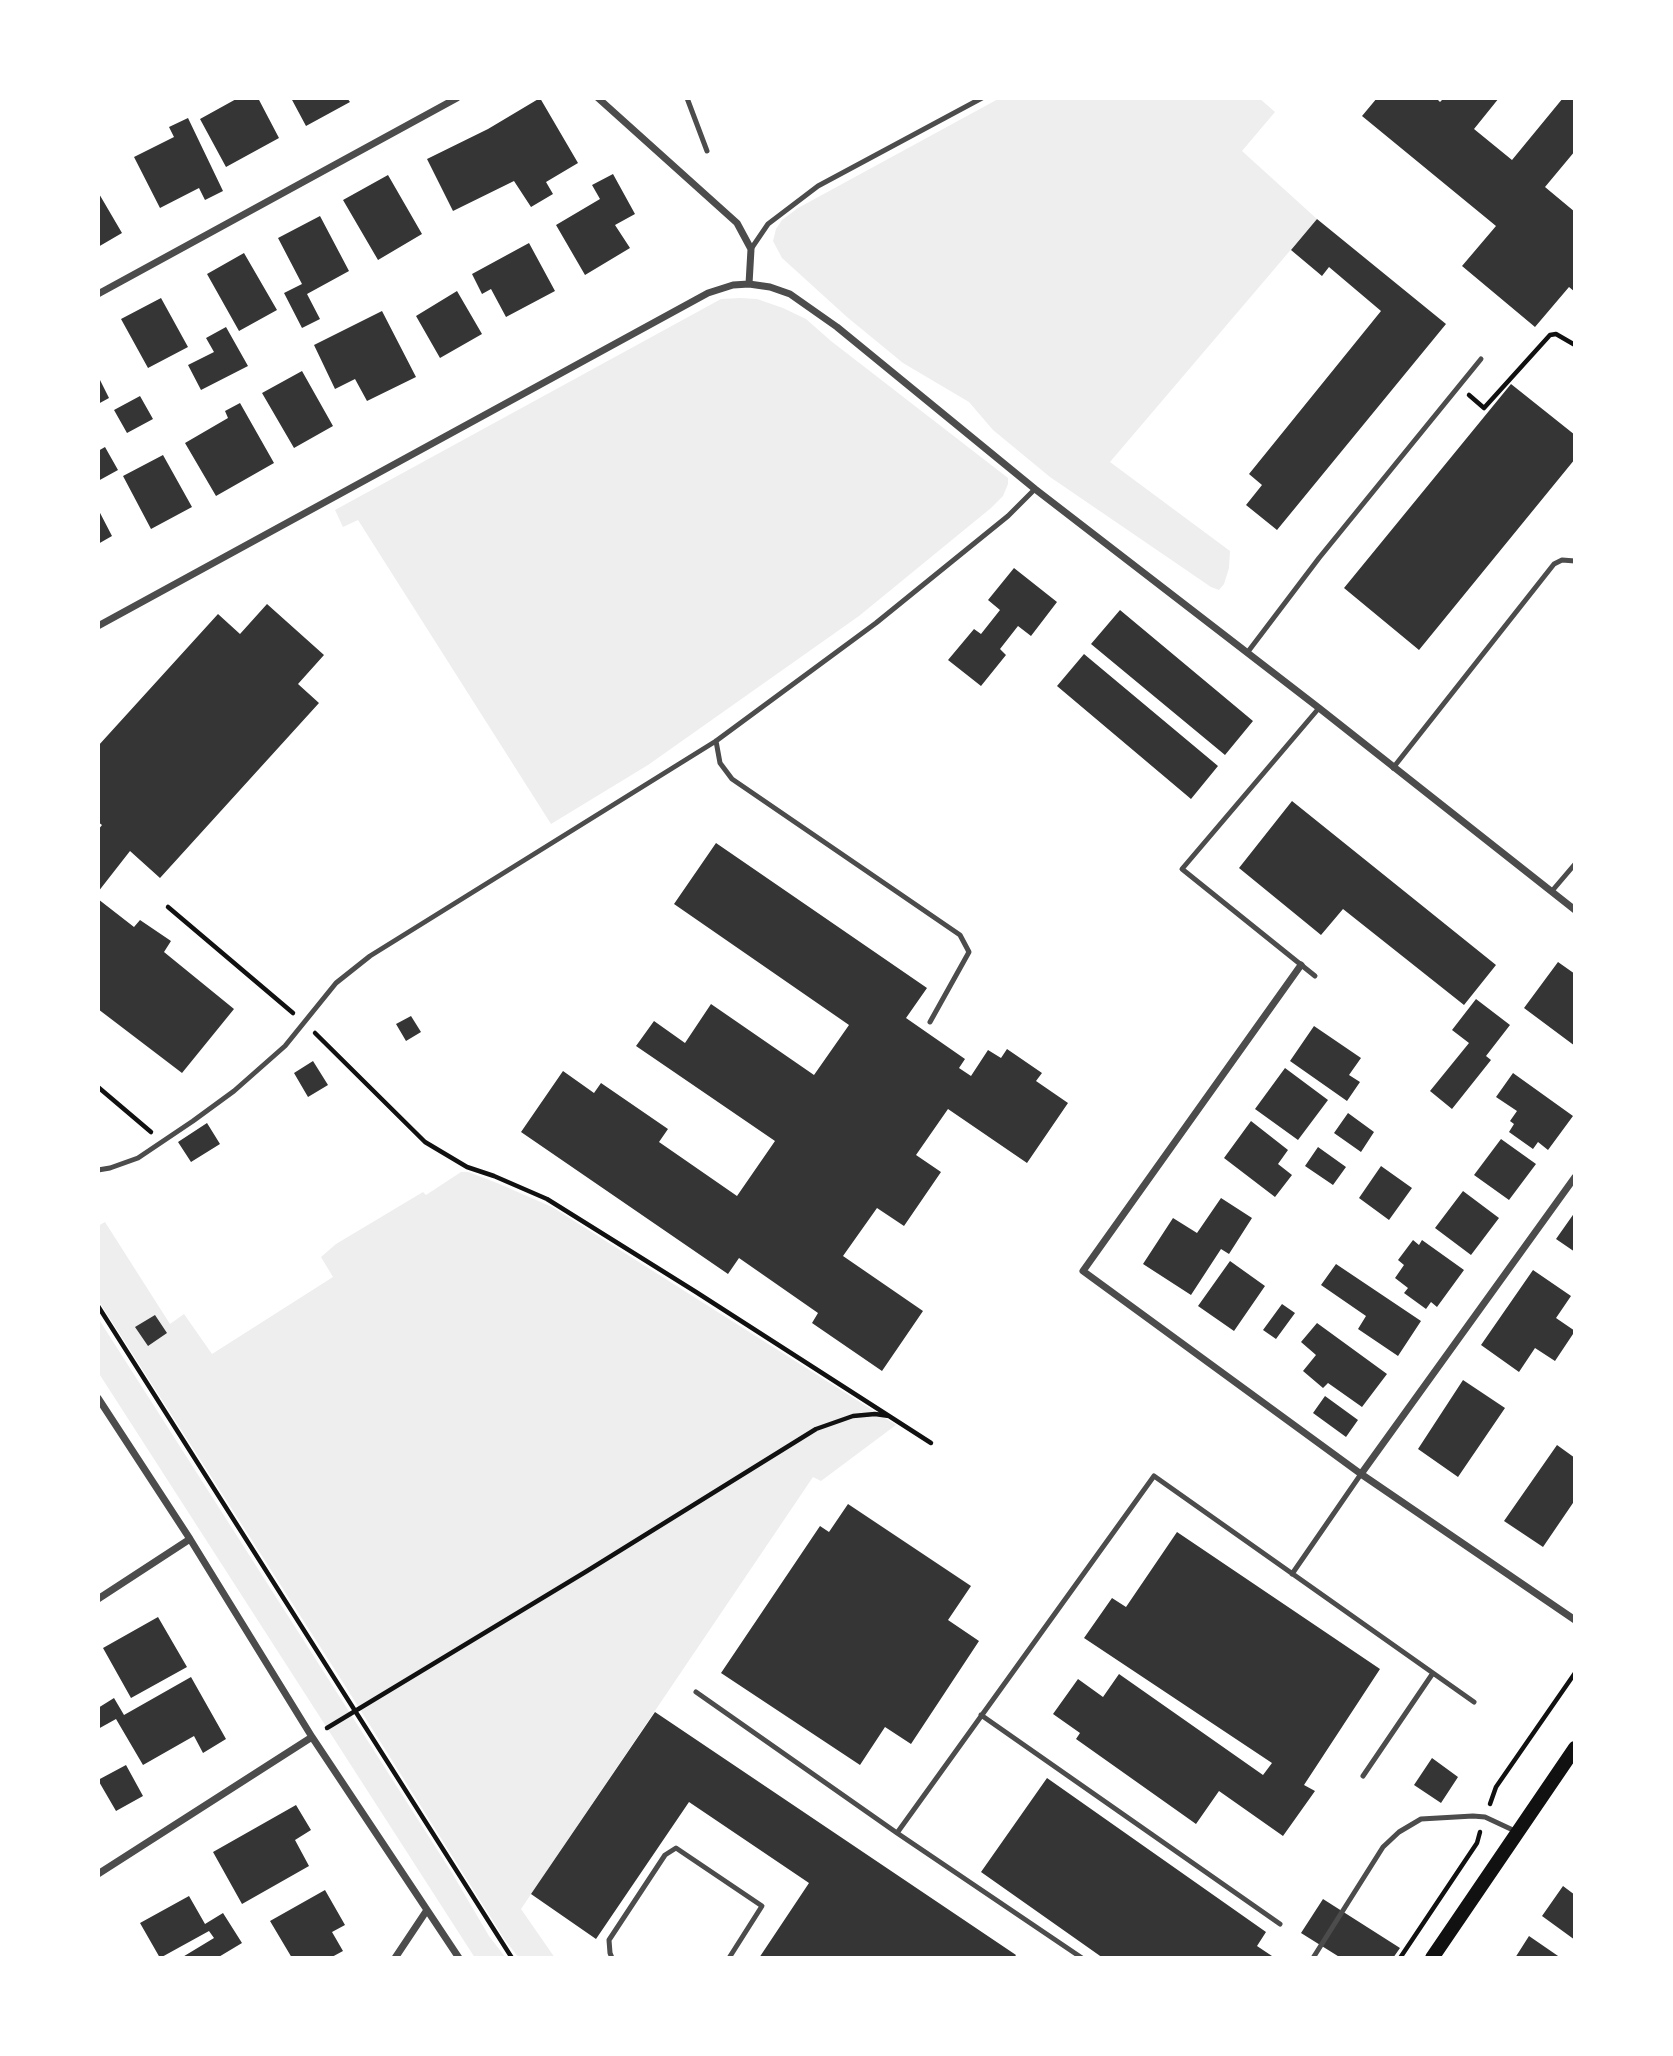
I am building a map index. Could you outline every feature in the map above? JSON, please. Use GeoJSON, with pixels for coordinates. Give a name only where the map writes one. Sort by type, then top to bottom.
{"type":"FeatureCollection","features":[{"type":"Feature","properties":{"kind":"main road"},"geometry":{"type":"LineString","coordinates":[[1432,1958],[1575,1748]]}},
{"type":"Feature","properties":{"kind":"street"},"geometry":{"type":"LineString","coordinates":[[98,294],[457,98]]}},
{"type":"Feature","properties":{"kind":"street"},"geometry":{"type":"LineString","coordinates":[[598,98],[737,223],[751,249],[749,284]]}},
{"type":"Feature","properties":{"kind":"street"},"geometry":{"type":"LineString","coordinates":[[98,626],[708,293],[733,285],[770,287],[790,294],[837,327],[1035,489],[1575,910]]}},
{"type":"Feature","properties":{"kind":"street"},"geometry":{"type":"LineString","coordinates":[[1301,965],[1083,1271],[1361,1474],[1575,1620]]}},
{"type":"Feature","properties":{"kind":"street"},"geometry":{"type":"LineString","coordinates":[[1361,1474],[1575,1178]]}},
{"type":"Feature","properties":{"kind":"street"},"geometry":{"type":"LineString","coordinates":[[98,1398],[190,1539],[312,1737],[459,1958]]}},
{"type":"Feature","properties":{"kind":"street"},"geometry":{"type":"LineString","coordinates":[[98,1599],[190,1539]]}},
{"type":"Feature","properties":{"kind":"street"},"geometry":{"type":"LineString","coordinates":[[98,1874],[312,1737]]}},
{"type":"Feature","properties":{"kind":"street"},"geometry":{"type":"LineString","coordinates":[[395,1958],[427,1910]]}},
{"type":"Feature","properties":{"kind":"lane"},"geometry":{"type":"LineString","coordinates":[[687,98],[707,151]]}},
{"type":"Feature","properties":{"kind":"lane"},"geometry":{"type":"LineString","coordinates":[[751,249],[768,223],[818,186],[982,98]]}},
{"type":"Feature","properties":{"kind":"lane"},"geometry":{"type":"LineString","coordinates":[[1247,653],[1319,558],[1481,359]]}},
{"type":"Feature","properties":{"kind":"lane"},"geometry":{"type":"LineString","coordinates":[[98,1170],[138,1158],[163,1143],[234,1091],[285,1046],[336,983],[370,956],[716,741],[876,623],[1008,516],[1035,489]]}},
{"type":"Feature","properties":{"kind":"lane"},"geometry":{"type":"LineString","coordinates":[[1393,768],[1554,564],[1562,560],[1575,561]]}},
{"type":"Feature","properties":{"kind":"lane"},"geometry":{"type":"LineString","coordinates":[[1315,976],[1182,869],[1318,708]]}},
{"type":"Feature","properties":{"kind":"lane"},"geometry":{"type":"LineString","coordinates":[[716,741],[719,763],[732,779],[960,935],[969,952],[930,1022]]}},
{"type":"Feature","properties":{"kind":"lane"},"geometry":{"type":"LineString","coordinates":[[1552,891],[1575,864]]}},
{"type":"Feature","properties":{"kind":"lane"},"geometry":{"type":"LineString","coordinates":[[1292,1574],[1361,1474]]}},
{"type":"Feature","properties":{"kind":"lane"},"geometry":{"type":"LineString","coordinates":[[897,1833],[1154,1476],[1474,1702]]}},
{"type":"Feature","properties":{"kind":"lane"},"geometry":{"type":"LineString","coordinates":[[1363,1776],[1433,1673]]}},
{"type":"Feature","properties":{"kind":"lane"},"geometry":{"type":"LineString","coordinates":[[696,1692],[1082,1958]]}},
{"type":"Feature","properties":{"kind":"lane"},"geometry":{"type":"LineString","coordinates":[[981,1715],[1280,1924]]}},
{"type":"Feature","properties":{"kind":"lane"},"geometry":{"type":"LineString","coordinates":[[1313,1958],[1383,1847],[1399,1832],[1421,1819],[1474,1816],[1485,1817],[1518,1833]]}},
{"type":"Feature","properties":{"kind":"lane"},"geometry":{"type":"LineString","coordinates":[[612,1958],[610,1940],[665,1855],[676,1847],[762,1906],[729,1958]]}},
{"type":"Feature","properties":{"kind":"path"},"geometry":{"type":"LineString","coordinates":[[1460,385],[1484,408],[1550,335],[1556,334],[1574,344]]}},
{"type":"Feature","properties":{"kind":"path"},"geometry":{"type":"LineString","coordinates":[[168,907],[304,1022],[425,1142],[467,1167],[494,1176],[558,1206],[932,1443]]}},
{"type":"Feature","properties":{"kind":"path"},"geometry":{"type":"LineString","coordinates":[[98,1087],[163,1143]]}},
{"type":"Feature","properties":{"kind":"path"},"geometry":{"type":"LineString","coordinates":[[98,1306],[512,1958]]}},
{"type":"Feature","properties":{"kind":"path"},"geometry":{"type":"LineString","coordinates":[[312,1737],[816,1429],[864,1414],[889,1416]]}},
{"type":"Feature","properties":{"kind":"shaded area"},"geometry":{"type":"Polygon","coordinates":[[[1000,98],[1259,98],[1275,112],[1242,151],[1317,219],[1110,462],[1230,551],[1229,568],[1219,590],[1050,477],[993,430],[969,402],[903,363],[782,258],[773,241],[782,220],[798,208],[1000,98]]]}},
{"type":"Feature","properties":{"kind":"shaded area"},"geometry":{"type":"Polygon","coordinates":[[[721,299],[757,299],[806,319],[1008,478],[1008,484],[1003,496],[991,508],[859,616],[648,765],[551,824],[358,520],[343,527],[335,510],[721,299]]]}},
{"type":"Feature","properties":{"kind":"shaded area"},"geometry":{"type":"Polygon","coordinates":[[[461,1172],[497,1183],[552,1207],[896,1425],[821,1481],[813,1477],[521,1909],[555,1958],[519,1958],[505,1940],[98,1300],[98,1226],[105,1222],[170,1324],[184,1314],[212,1354],[333,1277],[321,1257],[336,1244],[423,1192],[426,1195],[461,1172]]]}},
{"type":"Feature","properties":{"kind":"shaded area"},"geometry":{"type":"Polygon","coordinates":[[[98,1318],[452,1873],[489,1936],[506,1958],[475,1958],[98,1372],[98,1318]]]}},
{"type":"Feature","properties":{"kind":"building"},"geometry":{"type":"Polygon","coordinates":[[[238,98],[258,98],[279,138],[226,167],[200,119],[238,98]]]}},
{"type":"Feature","properties":{"kind":"building"},"geometry":{"type":"Polygon","coordinates":[[[291,98],[347,98],[350,102],[306,126],[291,98]]]}},
{"type":"Feature","properties":{"kind":"building"},"geometry":{"type":"Polygon","coordinates":[[[540,98],[578,163],[546,182],[553,194],[531,207],[514,181],[453,211],[427,159],[488,129],[540,98]]]}},
{"type":"Feature","properties":{"kind":"building"},"geometry":{"type":"Polygon","coordinates":[[[1377,98],[1436,98],[1440,102],[1444,98],[1499,98],[1474,129],[1512,160],[1563,98],[1575,98],[1575,151],[1545,187],[1575,212],[1575,292],[1569,287],[1535,327],[1462,266],[1496,226],[1362,116],[1377,98]]]}},
{"type":"Feature","properties":{"kind":"building"},"geometry":{"type":"Polygon","coordinates":[[[188,118],[223,191],[205,200],[199,188],[160,208],[134,157],[174,137],[169,127],[188,118]]]}},
{"type":"Feature","properties":{"kind":"building"},"geometry":{"type":"Polygon","coordinates":[[[613,174],[635,214],[615,225],[630,248],[585,275],[556,225],[600,199],[592,185],[613,174]]]}},
{"type":"Feature","properties":{"kind":"building"},"geometry":{"type":"Polygon","coordinates":[[[388,175],[422,234],[378,260],[343,200],[388,175]]]}},
{"type":"Feature","properties":{"kind":"building"},"geometry":{"type":"Polygon","coordinates":[[[98,192],[122,233],[98,247],[98,192]]]}},
{"type":"Feature","properties":{"kind":"building"},"geometry":{"type":"Polygon","coordinates":[[[320,216],[349,271],[307,294],[320,319],[302,328],[284,293],[302,284],[278,238],[320,216]]]}},
{"type":"Feature","properties":{"kind":"building"},"geometry":{"type":"Polygon","coordinates":[[[1317,219],[1446,324],[1277,530],[1246,505],[1262,485],[1249,474],[1381,311],[1329,267],[1322,276],[1291,250],[1317,219]]]}},
{"type":"Feature","properties":{"kind":"building"},"geometry":{"type":"Polygon","coordinates":[[[529,243],[555,291],[506,317],[491,289],[482,294],[472,274],[529,243]]]}},
{"type":"Feature","properties":{"kind":"building"},"geometry":{"type":"Polygon","coordinates":[[[244,253],[277,310],[239,331],[207,274],[244,253]]]}},
{"type":"Feature","properties":{"kind":"building"},"geometry":{"type":"Polygon","coordinates":[[[457,291],[482,334],[440,358],[416,316],[457,291]]]}},
{"type":"Feature","properties":{"kind":"building"},"geometry":{"type":"Polygon","coordinates":[[[161,298],[188,347],[148,368],[121,319],[161,298]]]}},
{"type":"Feature","properties":{"kind":"building"},"geometry":{"type":"Polygon","coordinates":[[[382,311],[416,377],[367,401],[355,379],[335,389],[314,345],[382,311]]]}},
{"type":"Feature","properties":{"kind":"building"},"geometry":{"type":"Polygon","coordinates":[[[226,327],[248,366],[201,390],[188,365],[214,352],[206,338],[226,327]]]}},
{"type":"Feature","properties":{"kind":"building"},"geometry":{"type":"Polygon","coordinates":[[[302,371],[333,426],[294,448],[262,393],[302,371]]]}},
{"type":"Feature","properties":{"kind":"building"},"geometry":{"type":"Polygon","coordinates":[[[98,376],[109,398],[98,404],[98,376]]]}},
{"type":"Feature","properties":{"kind":"building"},"geometry":{"type":"Polygon","coordinates":[[[1511,384],[1575,435],[1575,459],[1419,650],[1344,588],[1511,384]]]}},
{"type":"Feature","properties":{"kind":"building"},"geometry":{"type":"Polygon","coordinates":[[[140,396],[153,419],[127,433],[114,410],[140,396]]]}},
{"type":"Feature","properties":{"kind":"building"},"geometry":{"type":"Polygon","coordinates":[[[240,403],[274,463],[216,496],[185,443],[228,418],[225,411],[240,403]]]}},
{"type":"Feature","properties":{"kind":"building"},"geometry":{"type":"Polygon","coordinates":[[[105,447],[118,470],[98,481],[98,451],[105,447]]]}},
{"type":"Feature","properties":{"kind":"building"},"geometry":{"type":"Polygon","coordinates":[[[163,455],[192,507],[151,529],[123,476],[163,455]]]}},
{"type":"Feature","properties":{"kind":"building"},"geometry":{"type":"Polygon","coordinates":[[[98,509],[112,536],[98,544],[98,509]]]}},
{"type":"Feature","properties":{"kind":"building"},"geometry":{"type":"Polygon","coordinates":[[[1014,568],[1057,602],[1031,636],[1018,626],[1000,649],[1006,655],[981,686],[948,660],[974,629],[981,634],[1000,610],[988,600],[1014,568]]]}},
{"type":"Feature","properties":{"kind":"building"},"geometry":{"type":"Polygon","coordinates":[[[267,604],[324,655],[298,684],[319,703],[160,878],[130,851],[98,892],[98,830],[102,825],[98,822],[98,746],[218,614],[240,634],[267,604]]]}},
{"type":"Feature","properties":{"kind":"building"},"geometry":{"type":"Polygon","coordinates":[[[1120,610],[1253,721],[1225,755],[1091,644],[1120,610]]]}},
{"type":"Feature","properties":{"kind":"building"},"geometry":{"type":"Polygon","coordinates":[[[1084,654],[1218,766],[1191,799],[1057,686],[1084,654]]]}},
{"type":"Feature","properties":{"kind":"building"},"geometry":{"type":"Polygon","coordinates":[[[1292,801],[1496,965],[1464,1005],[1343,909],[1321,935],[1239,868],[1292,801]]]}},
{"type":"Feature","properties":{"kind":"building"},"geometry":{"type":"Polygon","coordinates":[[[716,843],[927,988],[906,1018],[965,1059],[959,1068],[971,1076],[988,1050],[1001,1058],[1007,1049],[1042,1073],[1036,1081],[1068,1103],[1027,1163],[948,1109],[916,1155],[941,1172],[904,1226],[877,1208],[843,1256],[923,1311],[882,1371],[812,1323],[818,1313],[739,1258],[728,1274],[521,1132],[563,1071],[594,1093],[601,1083],[668,1129],[659,1142],[737,1196],[775,1141],[636,1046],[654,1021],[685,1043],[711,1004],[814,1075],[849,1025],[674,904],[716,843]]]}},
{"type":"Feature","properties":{"kind":"building"},"geometry":{"type":"Polygon","coordinates":[[[98,899],[134,927],[140,920],[171,941],[164,952],[234,1009],[182,1073],[98,1009],[98,899]]]}},
{"type":"Feature","properties":{"kind":"building"},"geometry":{"type":"Polygon","coordinates":[[[1558,962],[1575,974],[1575,1046],[1524,1008],[1558,962]]]}},
{"type":"Feature","properties":{"kind":"building"},"geometry":{"type":"Polygon","coordinates":[[[1476,999],[1510,1025],[1486,1056],[1491,1060],[1452,1109],[1430,1091],[1469,1043],[1452,1030],[1476,999]]]}},
{"type":"Feature","properties":{"kind":"building"},"geometry":{"type":"Polygon","coordinates":[[[411,1016],[421,1032],[406,1041],[396,1024],[411,1016]]]}},
{"type":"Feature","properties":{"kind":"building"},"geometry":{"type":"Polygon","coordinates":[[[1314,1026],[1361,1058],[1349,1075],[1360,1082],[1347,1101],[1290,1061],[1314,1026]]]}},
{"type":"Feature","properties":{"kind":"building"},"geometry":{"type":"Polygon","coordinates":[[[313,1061],[328,1085],[308,1097],[294,1073],[313,1061]]]}},
{"type":"Feature","properties":{"kind":"building"},"geometry":{"type":"Polygon","coordinates":[[[1285,1068],[1328,1100],[1298,1140],[1255,1109],[1285,1068]]]}},
{"type":"Feature","properties":{"kind":"building"},"geometry":{"type":"Polygon","coordinates":[[[1513,1073],[1573,1116],[1548,1150],[1538,1142],[1533,1149],[1509,1132],[1514,1124],[1510,1121],[1517,1111],[1496,1097],[1513,1073]]]}},
{"type":"Feature","properties":{"kind":"building"},"geometry":{"type":"Polygon","coordinates":[[[1348,1113],[1374,1132],[1361,1152],[1334,1133],[1348,1113]]]}},
{"type":"Feature","properties":{"kind":"building"},"geometry":{"type":"Polygon","coordinates":[[[1251,1121],[1288,1150],[1278,1164],[1292,1175],[1275,1197],[1224,1158],[1251,1121]]]}},
{"type":"Feature","properties":{"kind":"building"},"geometry":{"type":"Polygon","coordinates":[[[207,1123],[220,1144],[191,1162],[178,1142],[207,1123]]]}},
{"type":"Feature","properties":{"kind":"building"},"geometry":{"type":"Polygon","coordinates":[[[1501,1139],[1536,1164],[1509,1200],[1474,1175],[1501,1139]]]}},
{"type":"Feature","properties":{"kind":"building"},"geometry":{"type":"Polygon","coordinates":[[[1318,1147],[1346,1167],[1333,1185],[1305,1166],[1318,1147]]]}},
{"type":"Feature","properties":{"kind":"building"},"geometry":{"type":"Polygon","coordinates":[[[1381,1166],[1412,1188],[1389,1220],[1359,1198],[1381,1166]]]}},
{"type":"Feature","properties":{"kind":"building"},"geometry":{"type":"Polygon","coordinates":[[[1463,1191],[1499,1218],[1471,1255],[1435,1228],[1463,1191]]]}},
{"type":"Feature","properties":{"kind":"building"},"geometry":{"type":"Polygon","coordinates":[[[1221,1198],[1252,1218],[1229,1254],[1221,1249],[1191,1295],[1143,1264],[1173,1218],[1197,1233],[1221,1198]]]}},
{"type":"Feature","properties":{"kind":"building"},"geometry":{"type":"Polygon","coordinates":[[[1575,1212],[1575,1252],[1556,1239],[1575,1212]]]}},
{"type":"Feature","properties":{"kind":"building"},"geometry":{"type":"Polygon","coordinates":[[[1413,1240],[1419,1245],[1422,1240],[1464,1270],[1437,1307],[1431,1302],[1426,1309],[1404,1293],[1408,1288],[1395,1278],[1404,1265],[1398,1260],[1413,1240]]]}},
{"type":"Feature","properties":{"kind":"building"},"geometry":{"type":"Polygon","coordinates":[[[1230,1261],[1265,1286],[1234,1331],[1198,1306],[1230,1261]]]}},
{"type":"Feature","properties":{"kind":"building"},"geometry":{"type":"Polygon","coordinates":[[[1336,1264],[1421,1321],[1398,1356],[1358,1329],[1366,1316],[1321,1285],[1336,1264]]]}},
{"type":"Feature","properties":{"kind":"building"},"geometry":{"type":"Polygon","coordinates":[[[1533,1270],[1571,1296],[1556,1318],[1575,1331],[1555,1361],[1535,1348],[1519,1372],[1481,1345],[1533,1270]]]}},
{"type":"Feature","properties":{"kind":"building"},"geometry":{"type":"Polygon","coordinates":[[[1282,1304],[1295,1313],[1276,1339],[1263,1330],[1282,1304]]]}},
{"type":"Feature","properties":{"kind":"building"},"geometry":{"type":"Polygon","coordinates":[[[155,1315],[167,1333],[148,1346],[135,1327],[155,1315]]]}},
{"type":"Feature","properties":{"kind":"building"},"geometry":{"type":"Polygon","coordinates":[[[1317,1323],[1387,1374],[1362,1407],[1328,1383],[1323,1388],[1303,1371],[1316,1355],[1301,1342],[1317,1323]]]}},
{"type":"Feature","properties":{"kind":"building"},"geometry":{"type":"Polygon","coordinates":[[[1463,1380],[1505,1408],[1458,1477],[1418,1449],[1463,1380]]]}},
{"type":"Feature","properties":{"kind":"building"},"geometry":{"type":"Polygon","coordinates":[[[1325,1396],[1358,1420],[1346,1437],[1313,1413],[1325,1396]]]}},
{"type":"Feature","properties":{"kind":"building"},"geometry":{"type":"Polygon","coordinates":[[[1557,1445],[1575,1458],[1575,1500],[1543,1547],[1504,1521],[1557,1445]]]}},
{"type":"Feature","properties":{"kind":"building"},"geometry":{"type":"Polygon","coordinates":[[[848,1504],[971,1586],[948,1620],[979,1641],[911,1744],[885,1727],[860,1765],[721,1673],[820,1526],[829,1532],[848,1504]]]}},
{"type":"Feature","properties":{"kind":"building"},"geometry":{"type":"Polygon","coordinates":[[[1177,1532],[1380,1669],[1304,1785],[1315,1791],[1283,1836],[1219,1791],[1196,1824],[1076,1739],[1080,1733],[1053,1714],[1078,1679],[1103,1697],[1119,1674],[1263,1775],[1272,1763],[1084,1638],[1112,1598],[1126,1607],[1177,1532]]]}},
{"type":"Feature","properties":{"kind":"building"},"geometry":{"type":"Polygon","coordinates":[[[158,1617],[187,1667],[131,1698],[103,1648],[158,1617]]]}},
{"type":"Feature","properties":{"kind":"building"},"geometry":{"type":"Polygon","coordinates":[[[191,1677],[226,1739],[203,1753],[194,1736],[143,1765],[116,1719],[98,1729],[98,1708],[114,1698],[124,1715],[191,1677]]]}},
{"type":"Feature","properties":{"kind":"building"},"geometry":{"type":"Polygon","coordinates":[[[655,1712],[1016,1955],[1014,1958],[759,1958],[809,1883],[689,1802],[596,1939],[531,1894],[655,1712]]]}},
{"type":"Feature","properties":{"kind":"building"},"geometry":{"type":"Polygon","coordinates":[[[1432,1758],[1458,1777],[1441,1803],[1414,1785],[1432,1758]]]}},
{"type":"Feature","properties":{"kind":"building"},"geometry":{"type":"Polygon","coordinates":[[[126,1765],[143,1796],[116,1811],[98,1780],[126,1765]]]}},
{"type":"Feature","properties":{"kind":"building"},"geometry":{"type":"Polygon","coordinates":[[[1047,1778],[1266,1932],[1257,1946],[1275,1958],[1103,1958],[981,1872],[1047,1778]]]}},
{"type":"Feature","properties":{"kind":"building"},"geometry":{"type":"Polygon","coordinates":[[[296,1805],[311,1830],[295,1840],[309,1866],[242,1904],[213,1852],[296,1805]]]}},
{"type":"Feature","properties":{"kind":"building"},"geometry":{"type":"Polygon","coordinates":[[[1563,1886],[1575,1895],[1575,1940],[1542,1916],[1563,1886]]]}},
{"type":"Feature","properties":{"kind":"building"},"geometry":{"type":"Polygon","coordinates":[[[325,1890],[345,1925],[332,1932],[343,1951],[330,1958],[292,1958],[270,1921],[325,1890]]]}},
{"type":"Feature","properties":{"kind":"building"},"geometry":{"type":"Polygon","coordinates":[[[189,1896],[205,1924],[223,1913],[242,1943],[217,1958],[181,1958],[214,1938],[209,1931],[160,1958],[140,1923],[189,1896]]]}},
{"type":"Feature","properties":{"kind":"building"},"geometry":{"type":"Polygon","coordinates":[[[1323,1899],[1400,1948],[1393,1958],[1341,1958],[1301,1933],[1323,1899]]]}},
{"type":"Feature","properties":{"kind":"building"},"geometry":{"type":"Polygon","coordinates":[[[1529,1936],[1561,1958],[1515,1958],[1529,1936]]]}}]}
